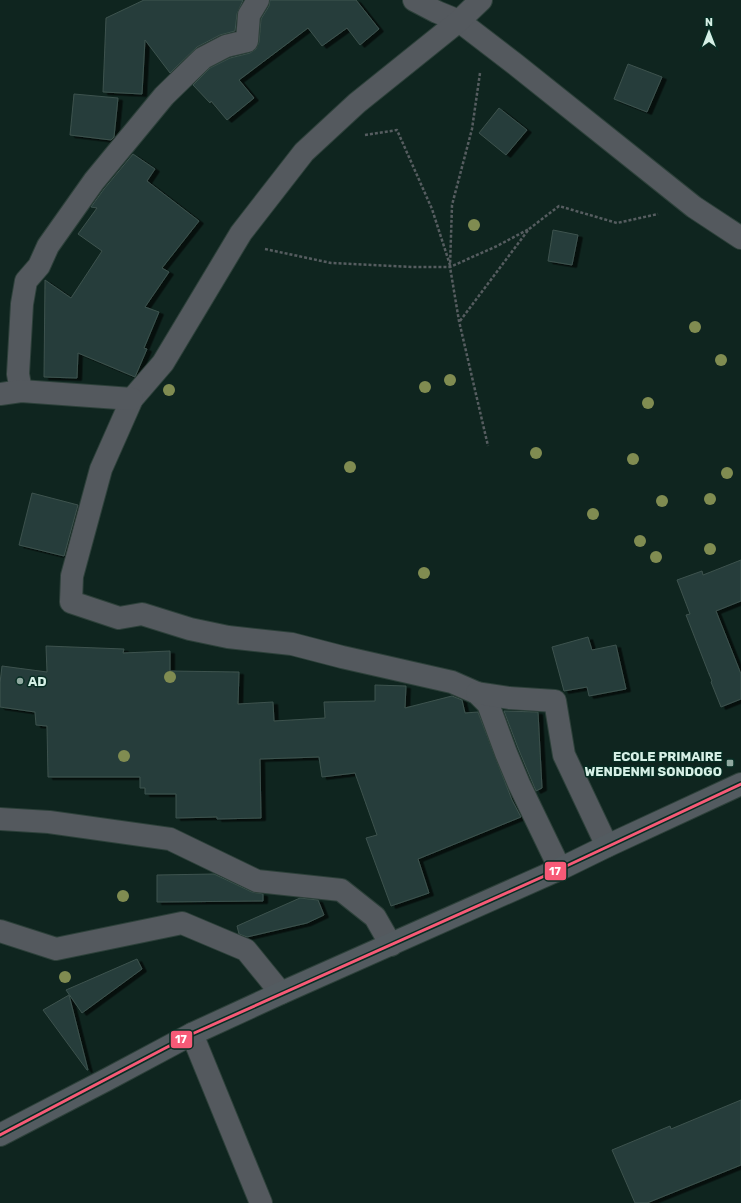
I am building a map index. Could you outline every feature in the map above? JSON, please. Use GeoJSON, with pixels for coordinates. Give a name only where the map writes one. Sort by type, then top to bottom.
{"type":"FeatureCollection","features":[{"type":"Feature","properties":{"kind":"street"},"geometry":{"type":"LineString","coordinates":[[21,391],[18,374],[22,304],[26,281],[39,266],[48,246],[94,181],[164,96],[202,58],[226,46],[247,41],[248,14],[258,0]]}},
{"type":"Feature","properties":{"kind":"street"},"geometry":{"type":"LineString","coordinates":[[414,0],[459,21],[694,207],[741,238]]}},
{"type":"Feature","properties":{"kind":"street"},"geometry":{"type":"LineString","coordinates":[[481,0],[459,21],[357,103],[304,152],[241,233],[163,363],[132,399],[101,469],[72,576],[71,602],[119,618],[142,614],[190,629],[228,636],[292,644],[452,682],[477,693],[509,698],[555,701],[564,755],[607,846]]}},
{"type":"Feature","properties":{"kind":"street"},"geometry":{"type":"LineString","coordinates":[[0,394],[21,391],[132,399]]}},
{"type":"Feature","properties":{"kind":"street"},"geometry":{"type":"LineString","coordinates":[[477,693],[488,704],[519,784],[560,869]]}},
{"type":"Feature","properties":{"kind":"street"},"geometry":{"type":"LineString","coordinates":[[0,1135],[192,1034],[560,869],[741,784]]}},
{"type":"Feature","properties":{"kind":"street"},"geometry":{"type":"LineString","coordinates":[[0,819],[49,822],[170,839],[257,880],[341,890],[375,917],[391,945]]}},
{"type":"Feature","properties":{"kind":"street"},"geometry":{"type":"LineString","coordinates":[[0,931],[56,949],[182,923],[246,950],[282,993]]}},
{"type":"Feature","properties":{"kind":"street"},"geometry":{"type":"LineString","coordinates":[[192,1034],[261,1203]]}},
{"type":"Feature","properties":{"kind":"path"},"geometry":{"type":"LineString","coordinates":[[450,267],[452,205],[472,129],[484,41]]}},
{"type":"Feature","properties":{"kind":"path"},"geometry":{"type":"LineString","coordinates":[[361,135],[397,130],[432,209],[450,267],[459,321],[488,446]]}},
{"type":"Feature","properties":{"kind":"path"},"geometry":{"type":"LineString","coordinates":[[236,242],[331,263],[413,267],[450,267],[497,246],[529,229],[559,206],[617,223],[694,207]]}},
{"type":"Feature","properties":{"kind":"path"},"geometry":{"type":"LineString","coordinates":[[459,321],[529,229]]}},
{"type":"Feature","properties":{"kind":"building"},"geometry":{"type":"Polygon","coordinates":[[[144,0],[243,0],[237,14],[235,31],[220,35],[197,47],[170,73],[145,40],[142,94],[103,92],[106,18],[144,0]]]}},
{"type":"Feature","properties":{"kind":"building"},"geometry":{"type":"Polygon","coordinates":[[[270,0],[356,0],[379,29],[360,45],[347,28],[322,46],[308,28],[239,80],[254,98],[227,120],[211,101],[210,103],[193,85],[210,68],[230,58],[250,53],[256,49],[259,42],[261,19],[269,6],[270,0]]]}},
{"type":"Feature","properties":{"kind":"building"},"geometry":{"type":"Polygon","coordinates":[[[628,64],[662,77],[647,112],[614,99],[628,64]]]}},
{"type":"Feature","properties":{"kind":"building"},"geometry":{"type":"Polygon","coordinates":[[[74,94],[118,98],[114,137],[111,140],[70,135],[74,94]]]}},
{"type":"Feature","properties":{"kind":"building"},"geometry":{"type":"Polygon","coordinates":[[[499,108],[527,130],[506,155],[479,133],[499,108]]]}},
{"type":"Feature","properties":{"kind":"building"},"geometry":{"type":"Polygon","coordinates":[[[133,154],[155,169],[147,181],[199,221],[162,268],[169,272],[145,307],[159,312],[144,348],[147,349],[135,377],[78,353],[77,378],[44,377],[45,280],[71,298],[102,251],[78,234],[97,208],[91,207],[133,154]]]}},
{"type":"Feature","properties":{"kind":"building"},"geometry":{"type":"Polygon","coordinates":[[[553,230],[578,235],[572,265],[548,261],[553,230]]]}},
{"type":"Feature","properties":{"kind":"building"},"geometry":{"type":"Polygon","coordinates":[[[32,493],[78,505],[64,556],[19,545],[32,493]]]}},
{"type":"Feature","properties":{"kind":"building"},"geometry":{"type":"Polygon","coordinates":[[[741,560],[741,601],[716,611],[741,674],[741,699],[721,707],[686,615],[690,614],[677,580],[702,571],[703,575],[741,560]]]}},
{"type":"Feature","properties":{"kind":"building"},"geometry":{"type":"Polygon","coordinates":[[[588,637],[592,650],[616,645],[626,689],[589,696],[587,687],[564,691],[552,647],[588,637]]]}},
{"type":"Feature","properties":{"kind":"building"},"geometry":{"type":"Polygon","coordinates":[[[46,646],[124,649],[123,653],[170,651],[170,671],[239,672],[238,704],[273,702],[274,721],[325,718],[324,702],[375,701],[375,685],[406,686],[405,708],[452,696],[462,700],[465,713],[478,712],[512,800],[521,817],[418,859],[429,893],[391,906],[366,838],[377,835],[355,773],[322,777],[319,757],[260,759],[261,818],[176,818],[176,794],[145,794],[145,788],[140,788],[140,777],[48,777],[47,726],[36,725],[35,712],[0,707],[2,666],[47,672],[46,646]]]}},
{"type":"Feature","properties":{"kind":"building"},"geometry":{"type":"Polygon","coordinates":[[[504,711],[538,712],[542,788],[536,791],[518,748],[504,711]]]}},
{"type":"Feature","properties":{"kind":"building"},"geometry":{"type":"Polygon","coordinates":[[[214,874],[252,892],[263,894],[263,901],[157,902],[157,875],[214,874]]]}},
{"type":"Feature","properties":{"kind":"building"},"geometry":{"type":"Polygon","coordinates":[[[300,898],[318,900],[324,915],[307,923],[247,937],[239,934],[237,926],[300,898]]]}},
{"type":"Feature","properties":{"kind":"building"},"geometry":{"type":"Polygon","coordinates":[[[137,959],[142,969],[82,1013],[66,990],[137,959]]]}},
{"type":"Feature","properties":{"kind":"building"},"geometry":{"type":"Polygon","coordinates":[[[69,995],[88,1070],[43,1010],[69,995]]]}},
{"type":"Feature","properties":{"kind":"building"},"geometry":{"type":"Polygon","coordinates":[[[741,1100],[741,1165],[647,1203],[635,1203],[612,1150],[670,1126],[671,1129],[741,1100]]]}},
{"type":"Feature","properties":{"kind":"transit line","name":"17"},"geometry":{"type":"LineString","coordinates":[[0,1135],[192,1034],[560,869],[741,784]]}},
{"type":"Feature","properties":{"kind":"place","name":"AD"},"geometry":{"type":"Point","coordinates":[20,681]}},
{"type":"Feature","properties":{"kind":"place","name":"ECOLE PRIMAIRE WENDENMI SONDOGO"},"geometry":{"type":"Point","coordinates":[730,763]}}]}
